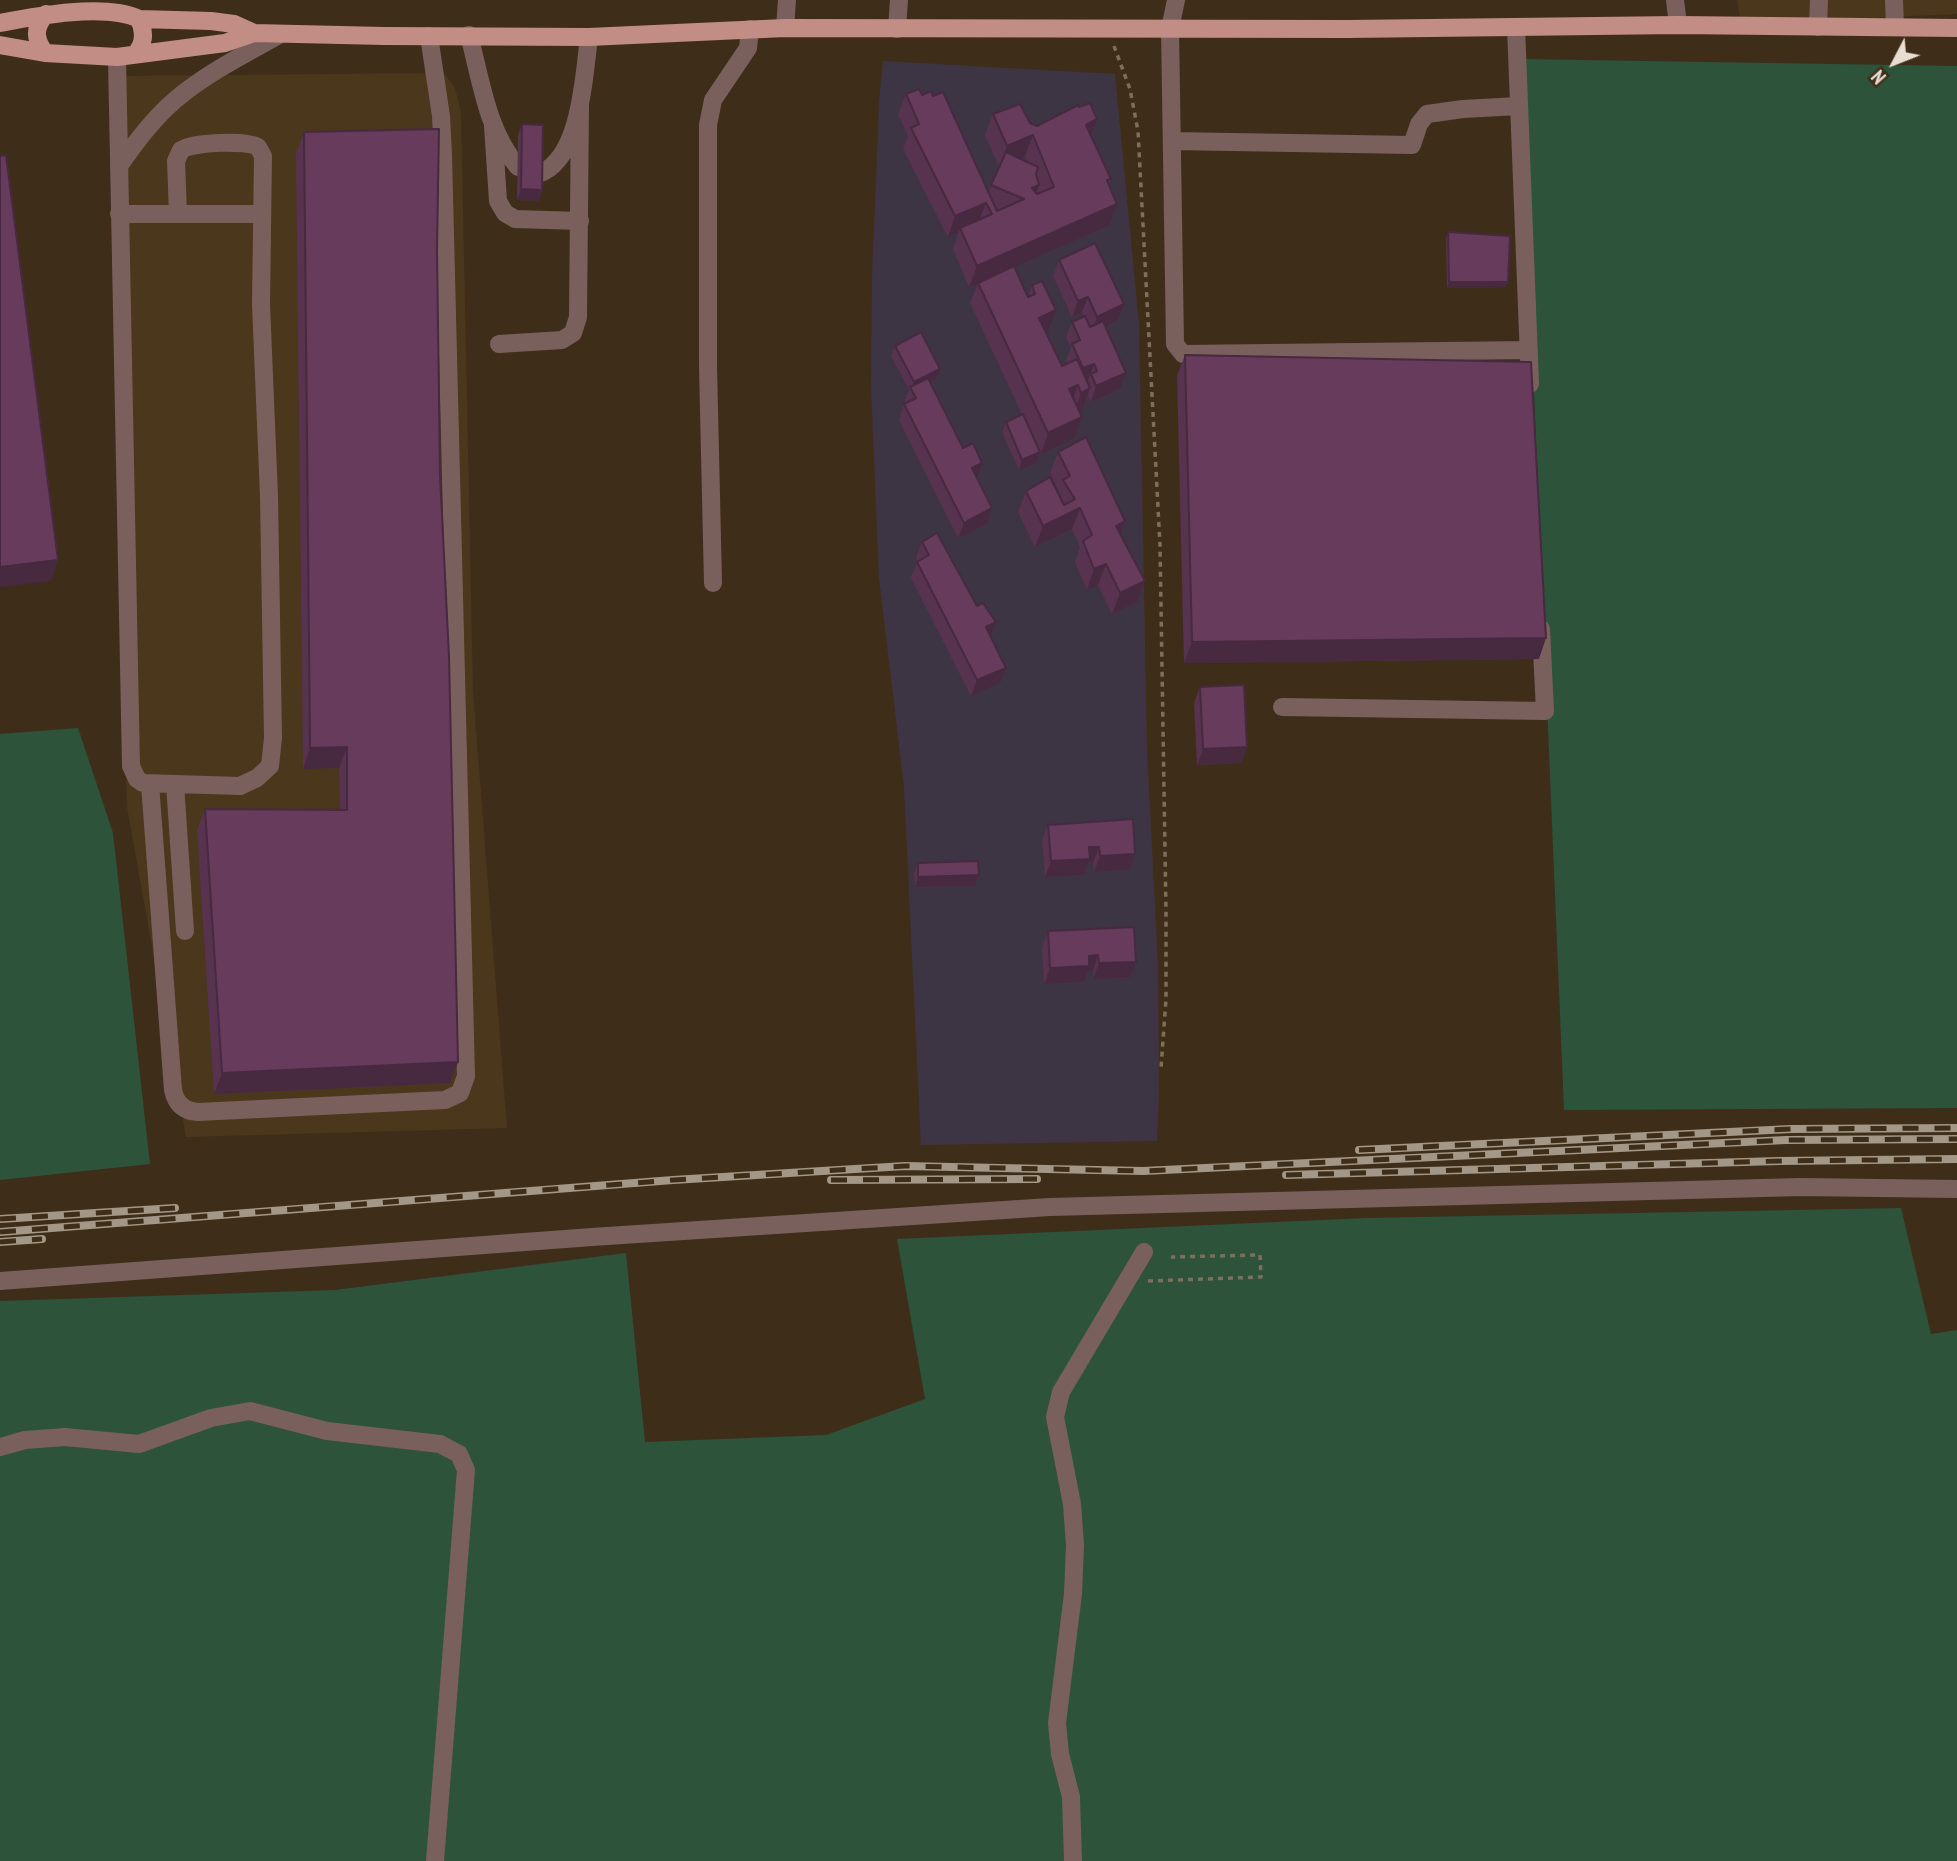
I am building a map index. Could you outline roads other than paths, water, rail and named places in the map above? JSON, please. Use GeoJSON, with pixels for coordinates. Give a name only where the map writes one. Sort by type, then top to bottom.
{"type":"FeatureCollection","features":[{"type":"Feature","properties":{"kind":"main road"},"geometry":{"type":"LineString","coordinates":[[0,23],[45,7],[131,15],[139,19],[211,21],[234,24],[254,33],[429,36],[589,37],[785,28],[1170,29],[1678,25],[1957,28]]}},
{"type":"Feature","properties":{"kind":"main road"},"geometry":{"type":"LineString","coordinates":[[45,7],[36,36],[37,43],[46,53]]}},
{"type":"Feature","properties":{"kind":"main road"},"geometry":{"type":"LineString","coordinates":[[125,56],[142,43],[144,35],[139,19]]}},
{"type":"Feature","properties":{"kind":"main road"},"geometry":{"type":"LineString","coordinates":[[0,46],[46,53],[125,56],[234,42],[254,33]]}},
{"type":"Feature","properties":{"kind":"street"},"geometry":{"type":"LineString","coordinates":[[785,28],[787,0]]}},
{"type":"Feature","properties":{"kind":"street"},"geometry":{"type":"LineString","coordinates":[[897,29],[899,0]]}},
{"type":"Feature","properties":{"kind":"street"},"geometry":{"type":"LineString","coordinates":[[1176,0],[1170,29],[1175,344],[1183,354],[1529,350]]}},
{"type":"Feature","properties":{"kind":"street"},"geometry":{"type":"LineString","coordinates":[[1675,0],[1678,25]]}},
{"type":"Feature","properties":{"kind":"street"},"geometry":{"type":"LineString","coordinates":[[1818,27],[1819,0]]}},
{"type":"Feature","properties":{"kind":"street"},"geometry":{"type":"LineString","coordinates":[[1894,0],[1895,27]]}},
{"type":"Feature","properties":{"kind":"street"},"geometry":{"type":"LineString","coordinates":[[1516,27],[1531,405]]}},
{"type":"Feature","properties":{"kind":"street"},"geometry":{"type":"LineString","coordinates":[[713,583],[708,366],[708,125],[713,100],[748,48],[750,29]]}},
{"type":"Feature","properties":{"kind":"street"},"geometry":{"type":"LineString","coordinates":[[119,166],[156,118],[174,101],[216,71],[281,34]]}},
{"type":"Feature","properties":{"kind":"street"},"geometry":{"type":"LineString","coordinates":[[469,35],[493,125],[503,148],[517,167]]}},
{"type":"Feature","properties":{"kind":"street"},"geometry":{"type":"LineString","coordinates":[[150,784],[173,1090],[178,1104],[198,1112],[444,1100],[460,1093],[466,1076],[443,169],[441,116],[429,36]]}},
{"type":"Feature","properties":{"kind":"street"},"geometry":{"type":"LineString","coordinates":[[499,344],[562,340],[573,333],[578,317],[580,105],[589,37]]}},
{"type":"Feature","properties":{"kind":"street"},"geometry":{"type":"LineString","coordinates":[[125,56],[119,214],[131,766],[136,779],[150,784],[240,786],[257,778],[270,766],[273,738],[261,304],[261,152],[254,145],[218,144],[192,145],[181,150],[178,155],[178,214]]}},
{"type":"Feature","properties":{"kind":"street"},"geometry":{"type":"LineString","coordinates":[[538,174],[552,168],[561,157],[580,105]]}},
{"type":"Feature","properties":{"kind":"street"},"geometry":{"type":"LineString","coordinates":[[1172,141],[1412,145],[1419,124],[1427,114],[1519,106]]}},
{"type":"Feature","properties":{"kind":"street"},"geometry":{"type":"LineString","coordinates":[[493,125],[498,201],[505,213],[515,219],[580,221]]}},
{"type":"Feature","properties":{"kind":"street"},"geometry":{"type":"LineString","coordinates":[[119,214],[262,214]]}},
{"type":"Feature","properties":{"kind":"street"},"geometry":{"type":"LineString","coordinates":[[1282,707],[1545,711],[1540,614]]}},
{"type":"Feature","properties":{"kind":"street"},"geometry":{"type":"LineString","coordinates":[[175,784],[185,932]]}},
{"type":"Feature","properties":{"kind":"street"},"geometry":{"type":"LineString","coordinates":[[0,1281],[592,1237],[1050,1207],[1800,1187],[1957,1189]]}},
{"type":"Feature","properties":{"kind":"street"},"geometry":{"type":"LineString","coordinates":[[1073,1861],[1071,1797],[1060,1754],[1057,1723],[1073,1594],[1075,1545],[1070,1491],[1055,1417],[1061,1392],[1144,1252]]}},
{"type":"Feature","properties":{"kind":"street"},"geometry":{"type":"LineString","coordinates":[[0,1447],[25,1440],[65,1437],[139,1444],[211,1418],[250,1411],[327,1431],[440,1444],[459,1454],[466,1470],[435,1861]]}},
{"type":"Feature","properties":{"kind":"railway"},"geometry":{"type":"LineString","coordinates":[[1359,1150],[1791,1129],[1957,1128]]}},
{"type":"Feature","properties":{"kind":"railway"},"geometry":{"type":"LineString","coordinates":[[0,1232],[673,1180],[905,1166],[1143,1171],[1786,1140],[1957,1139]]}},
{"type":"Feature","properties":{"kind":"railway"},"geometry":{"type":"LineString","coordinates":[[1286,1175],[1779,1161],[1957,1159]]}},
{"type":"Feature","properties":{"kind":"railway"},"geometry":{"type":"LineString","coordinates":[[831,1180],[1037,1179]]}},
{"type":"Feature","properties":{"kind":"railway"},"geometry":{"type":"LineString","coordinates":[[0,1219],[175,1208]]}},
{"type":"Feature","properties":{"kind":"railway"},"geometry":{"type":"LineString","coordinates":[[0,1242],[42,1239]]}}]}
